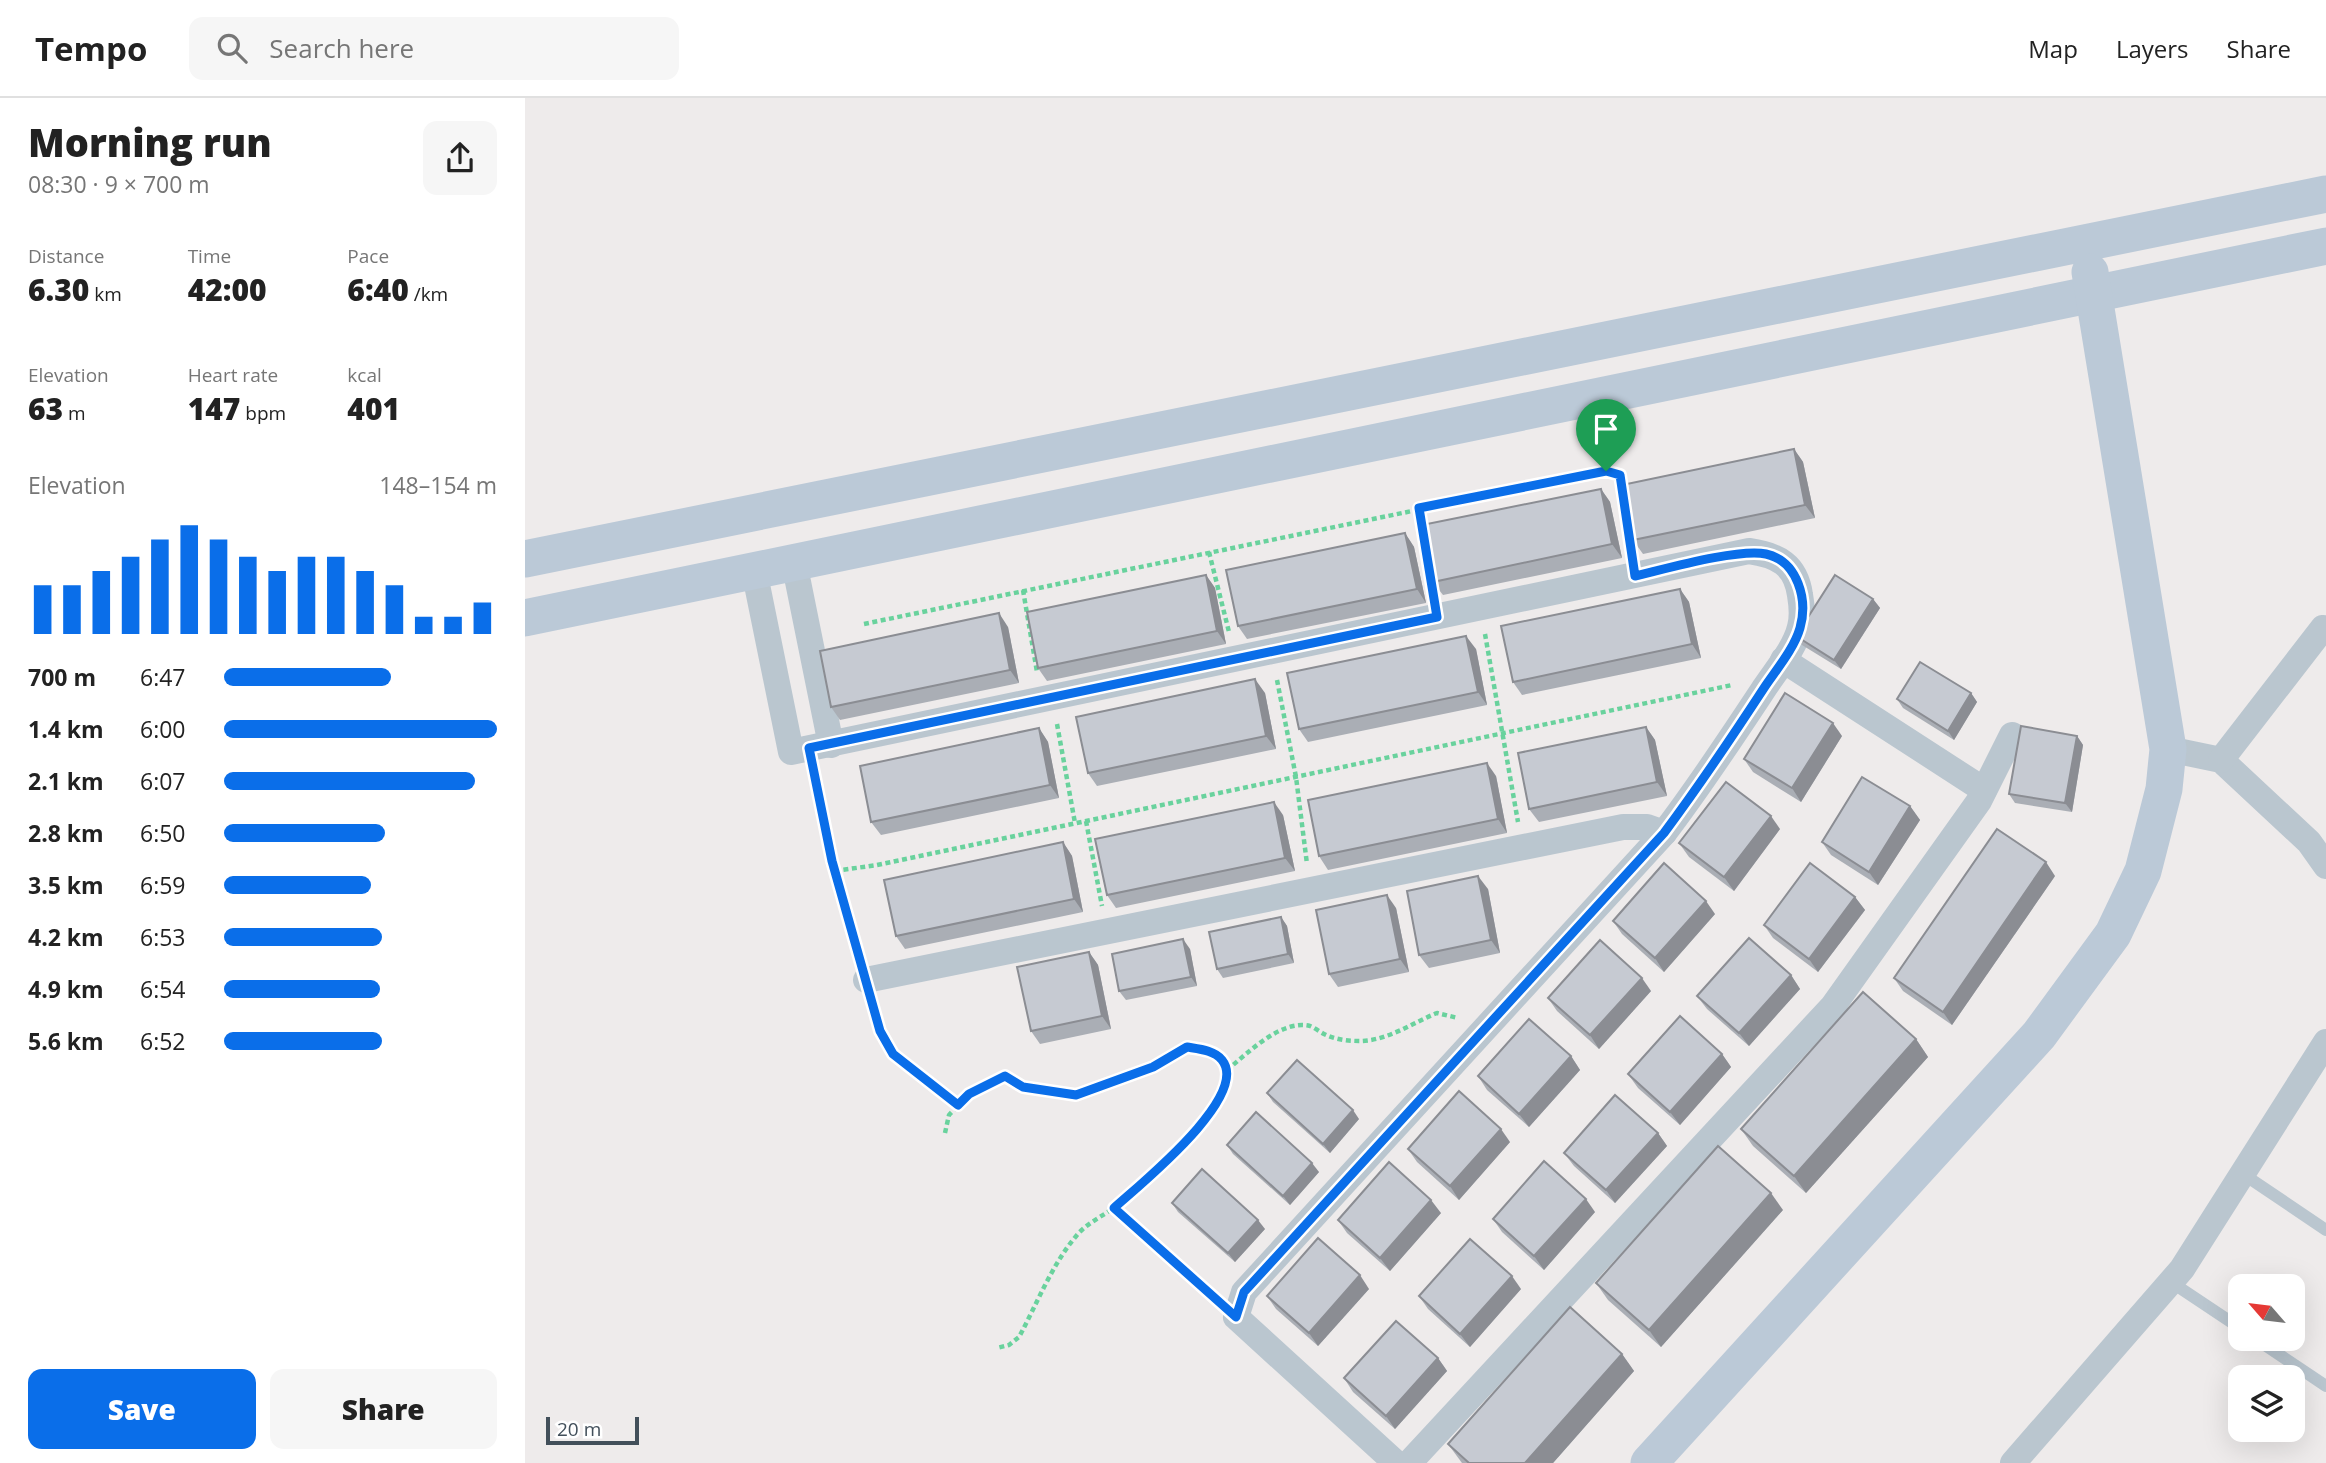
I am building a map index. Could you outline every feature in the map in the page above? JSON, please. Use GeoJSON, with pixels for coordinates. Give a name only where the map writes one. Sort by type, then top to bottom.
{"type":"FeatureCollection","features":[{"type":"Feature","properties":{"kind":"main road"},"geometry":{"type":"LineString","coordinates":[[2326,194],[539,556],[542,614],[2326,246]]}},
{"type":"Feature","properties":{"kind":"main road"},"geometry":{"type":"LineString","coordinates":[[1649,1463],[2039,1035],[2113,934],[2143,871],[2164,789],[2168,749],[2086,243]]}},
{"type":"Feature","properties":{"kind":"street"},"geometry":{"type":"LineString","coordinates":[[810,748],[1749,551],[1769,554],[1791,568],[1798,580],[1803,611],[1800,630],[1700,785],[1664,833],[1244,1292],[1236,1317],[1396,1463]]}},
{"type":"Feature","properties":{"kind":"street"},"geometry":{"type":"LineString","coordinates":[[794,562],[810,748]]}},
{"type":"Feature","properties":{"kind":"street"},"geometry":{"type":"LineString","coordinates":[[754,570],[810,748]]}},
{"type":"Feature","properties":{"kind":"street"},"geometry":{"type":"LineString","coordinates":[[2221,760],[2323,628]]}},
{"type":"Feature","properties":{"kind":"street"},"geometry":{"type":"LineString","coordinates":[[1777,668],[1984,790]]}},
{"type":"Feature","properties":{"kind":"street"},"geometry":{"type":"LineString","coordinates":[[1409,1463],[1833,1006],[1979,801],[2013,735]]}},
{"type":"Feature","properties":{"kind":"street"},"geometry":{"type":"LineString","coordinates":[[2168,749],[2221,760],[2309,842],[2326,866]]}},
{"type":"Feature","properties":{"kind":"street"},"geometry":{"type":"LineString","coordinates":[[866,979],[1623,827],[1647,827],[1664,833]]}},
{"type":"Feature","properties":{"kind":"street"},"geometry":{"type":"LineString","coordinates":[[2013,1463],[2182,1269],[2326,1042]]}},
{"type":"Feature","properties":{"kind":"lane"},"geometry":{"type":"LineString","coordinates":[[2243,1174],[2326,1230]]}},
{"type":"Feature","properties":{"kind":"lane"},"geometry":{"type":"LineString","coordinates":[[2171,1282],[2228,1320]]}},
{"type":"Feature","properties":{"kind":"lane"},"geometry":{"type":"LineString","coordinates":[[2274,1351],[2326,1386]]}},
{"type":"Feature","properties":{"kind":"path"},"geometry":{"type":"LineString","coordinates":[[864,624],[1606,471],[1620,475],[1635,576]]}},
{"type":"Feature","properties":{"kind":"path"},"geometry":{"type":"LineString","coordinates":[[1419,508],[1437,617]]}},
{"type":"Feature","properties":{"kind":"path"},"geometry":{"type":"LineString","coordinates":[[1209,552],[1236,659]]}},
{"type":"Feature","properties":{"kind":"path"},"geometry":{"type":"LineString","coordinates":[[1023,590],[1075,823]]}},
{"type":"Feature","properties":{"kind":"path"},"geometry":{"type":"LineString","coordinates":[[1481,608],[1522,847]]}},
{"type":"Feature","properties":{"kind":"path"},"geometry":{"type":"LineString","coordinates":[[1271,652],[1296,776],[1310,889]]}},
{"type":"Feature","properties":{"kind":"path"},"geometry":{"type":"LineString","coordinates":[[835,871],[877,865],[1502,733],[1777,668]]}},
{"type":"Feature","properties":{"kind":"path"},"geometry":{"type":"LineString","coordinates":[[810,748],[835,871],[880,1031],[893,1054],[958,1105]]}},
{"type":"Feature","properties":{"kind":"path"},"geometry":{"type":"LineString","coordinates":[[1086,821],[1107,930]]}},
{"type":"Feature","properties":{"kind":"path"},"geometry":{"type":"LineString","coordinates":[[997,1348],[1009,1345],[1019,1337],[1061,1259],[1079,1232],[1114,1208],[1159,1169],[1221,1098],[1227,1070],[1274,1032],[1310,1026],[1327,1036],[1345,1041],[1365,1041],[1394,1034],[1437,1013],[1458,1018]]}},
{"type":"Feature","properties":{"kind":"path"},"geometry":{"type":"LineString","coordinates":[[945,1133],[949,1115],[969,1094],[1005,1076],[1023,1087],[1076,1095],[1153,1067],[1187,1047],[1210,1052],[1221,1060],[1227,1070]]}},
{"type":"Feature","properties":{"kind":"path"},"geometry":{"type":"LineString","coordinates":[[1114,1208],[1236,1317]]}},
{"type":"Feature","properties":{"kind":"building"},"geometry":{"type":"Polygon","coordinates":[[[1794,449],[1805,505],[1633,540],[1622,485],[1794,449]]]}},
{"type":"Feature","properties":{"kind":"building"},"geometry":{"type":"Polygon","coordinates":[[[1601,489],[1612,544],[1433,582],[1422,525],[1601,489]]]}},
{"type":"Feature","properties":{"kind":"building"},"geometry":{"type":"Polygon","coordinates":[[[1405,533],[1417,589],[1238,626],[1226,570],[1405,533]]]}},
{"type":"Feature","properties":{"kind":"building"},"geometry":{"type":"Polygon","coordinates":[[[1206,575],[1217,631],[1038,668],[1027,612],[1206,575]]]}},
{"type":"Feature","properties":{"kind":"building"},"geometry":{"type":"Polygon","coordinates":[[[1835,575],[1873,599],[1834,660],[1796,636],[1835,575]]]}},
{"type":"Feature","properties":{"kind":"building"},"geometry":{"type":"Polygon","coordinates":[[[1680,589],[1692,644],[1513,682],[1501,626],[1680,589]]]}},
{"type":"Feature","properties":{"kind":"building"},"geometry":{"type":"Polygon","coordinates":[[[999,613],[1010,670],[831,707],[820,651],[999,613]]]}},
{"type":"Feature","properties":{"kind":"building"},"geometry":{"type":"Polygon","coordinates":[[[1466,636],[1478,692],[1299,729],[1287,673],[1466,636]]]}},
{"type":"Feature","properties":{"kind":"building"},"geometry":{"type":"Polygon","coordinates":[[[1920,662],[1971,693],[1948,731],[1897,699],[1920,662]]]}},
{"type":"Feature","properties":{"kind":"building"},"geometry":{"type":"Polygon","coordinates":[[[1255,679],[1266,736],[1088,773],[1076,717],[1255,679]]]}},
{"type":"Feature","properties":{"kind":"building"},"geometry":{"type":"Polygon","coordinates":[[[1785,693],[1833,723],[1792,788],[1744,759],[1785,693]]]}},
{"type":"Feature","properties":{"kind":"building"},"geometry":{"type":"Polygon","coordinates":[[[2021,726],[2077,736],[2065,803],[2009,794],[2021,726]]]}},
{"type":"Feature","properties":{"kind":"building"},"geometry":{"type":"Polygon","coordinates":[[[1646,727],[1657,782],[1529,809],[1518,753],[1646,727]]]}},
{"type":"Feature","properties":{"kind":"building"},"geometry":{"type":"Polygon","coordinates":[[[1039,728],[1050,785],[871,822],[860,766],[1039,728]]]}},
{"type":"Feature","properties":{"kind":"building"},"geometry":{"type":"Polygon","coordinates":[[[1487,763],[1498,819],[1319,856],[1308,800],[1487,763]]]}},
{"type":"Feature","properties":{"kind":"building"},"geometry":{"type":"Polygon","coordinates":[[[1862,777],[1910,806],[1869,872],[1822,842],[1862,777]]]}},
{"type":"Feature","properties":{"kind":"building"},"geometry":{"type":"Polygon","coordinates":[[[1726,782],[1771,816],[1724,877],[1679,843],[1726,782]]]}},
{"type":"Feature","properties":{"kind":"building"},"geometry":{"type":"Polygon","coordinates":[[[1274,802],[1285,858],[1107,895],[1095,839],[1274,802]]]}},
{"type":"Feature","properties":{"kind":"building"},"geometry":{"type":"Polygon","coordinates":[[[1997,829],[2046,862],[1943,1012],[1894,978],[1997,829]]]}},
{"type":"Feature","properties":{"kind":"building"},"geometry":{"type":"Polygon","coordinates":[[[1063,842],[1074,899],[896,936],[884,880],[1063,842]]]}},
{"type":"Feature","properties":{"kind":"building"},"geometry":{"type":"Polygon","coordinates":[[[1664,863],[1706,901],[1655,958],[1613,921],[1664,863]]]}},
{"type":"Feature","properties":{"kind":"building"},"geometry":{"type":"Polygon","coordinates":[[[1810,863],[1855,897],[1809,959],[1764,925],[1810,863]]]}},
{"type":"Feature","properties":{"kind":"building"},"geometry":{"type":"Polygon","coordinates":[[[1478,876],[1491,940],[1419,955],[1407,891],[1478,876]]]}},
{"type":"Feature","properties":{"kind":"building"},"geometry":{"type":"Polygon","coordinates":[[[1387,895],[1400,959],[1329,974],[1316,910],[1387,895]]]}},
{"type":"Feature","properties":{"kind":"building"},"geometry":{"type":"Polygon","coordinates":[[[1281,917],[1288,954],[1217,969],[1209,932],[1281,917]]]}},
{"type":"Feature","properties":{"kind":"building"},"geometry":{"type":"Polygon","coordinates":[[[1749,938],[1791,975],[1739,1033],[1697,996],[1749,938]]]}},
{"type":"Feature","properties":{"kind":"building"},"geometry":{"type":"Polygon","coordinates":[[[1183,939],[1191,977],[1119,991],[1112,954],[1183,939]]]}},
{"type":"Feature","properties":{"kind":"building"},"geometry":{"type":"Polygon","coordinates":[[[1600,940],[1642,978],[1590,1035],[1548,998],[1600,940]]]}},
{"type":"Feature","properties":{"kind":"building"},"geometry":{"type":"Polygon","coordinates":[[[1089,952],[1102,1016],[1031,1031],[1017,967],[1089,952]]]}},
{"type":"Feature","properties":{"kind":"building"},"geometry":{"type":"Polygon","coordinates":[[[1863,992],[1916,1039],[1794,1176],[1741,1129],[1863,992]]]}},
{"type":"Feature","properties":{"kind":"building"},"geometry":{"type":"Polygon","coordinates":[[[1680,1016],[1722,1054],[1670,1112],[1628,1074],[1680,1016]]]}},
{"type":"Feature","properties":{"kind":"building"},"geometry":{"type":"Polygon","coordinates":[[[1529,1019],[1571,1056],[1519,1114],[1478,1076],[1529,1019]]]}},
{"type":"Feature","properties":{"kind":"building"},"geometry":{"type":"Polygon","coordinates":[[[1297,1060],[1353,1110],[1323,1144],[1267,1093],[1297,1060]]]}},
{"type":"Feature","properties":{"kind":"building"},"geometry":{"type":"Polygon","coordinates":[[[1459,1091],[1501,1129],[1450,1186],[1408,1149],[1459,1091]]]}},
{"type":"Feature","properties":{"kind":"building"},"geometry":{"type":"Polygon","coordinates":[[[1615,1095],[1658,1133],[1606,1190],[1564,1153],[1615,1095]]]}},
{"type":"Feature","properties":{"kind":"building"},"geometry":{"type":"Polygon","coordinates":[[[1256,1112],[1312,1163],[1283,1196],[1227,1145],[1256,1112]]]}},
{"type":"Feature","properties":{"kind":"building"},"geometry":{"type":"Polygon","coordinates":[[[1718,1146],[1771,1193],[1649,1330],[1596,1283],[1718,1146]]]}},
{"type":"Feature","properties":{"kind":"building"},"geometry":{"type":"Polygon","coordinates":[[[1544,1161],[1586,1199],[1534,1256],[1493,1219],[1544,1161]]]}},
{"type":"Feature","properties":{"kind":"building"},"geometry":{"type":"Polygon","coordinates":[[[1389,1162],[1431,1200],[1380,1258],[1338,1220],[1389,1162]]]}},
{"type":"Feature","properties":{"kind":"building"},"geometry":{"type":"Polygon","coordinates":[[[1202,1169],[1258,1220],[1228,1253],[1172,1203],[1202,1169]]]}},
{"type":"Feature","properties":{"kind":"building"},"geometry":{"type":"Polygon","coordinates":[[[1318,1238],[1360,1275],[1309,1333],[1267,1296],[1318,1238]]]}},
{"type":"Feature","properties":{"kind":"building"},"geometry":{"type":"Polygon","coordinates":[[[1470,1239],[1512,1276],[1460,1334],[1419,1296],[1470,1239]]]}},
{"type":"Feature","properties":{"kind":"building"},"geometry":{"type":"Polygon","coordinates":[[[1570,1307],[1622,1354],[1525,1463],[1469,1463],[1448,1444],[1570,1307]]]}},
{"type":"Feature","properties":{"kind":"building"},"geometry":{"type":"Polygon","coordinates":[[[1396,1321],[1438,1358],[1386,1416],[1344,1378],[1396,1321]]]}},
{"type":"Feature","properties":{"kind":"route"},"geometry":{"type":"LineString","coordinates":[[1606,471],[1620,475],[1635,576],[1749,551],[1769,554],[1791,568],[1798,580],[1803,611],[1800,630],[1700,785],[1664,833],[1244,1292],[1236,1317],[1114,1208],[1159,1169],[1221,1098],[1227,1070],[1221,1060],[1210,1052],[1187,1047],[1153,1067],[1076,1095],[1023,1087],[1005,1076],[969,1094],[958,1105],[893,1054],[880,1031],[832,861],[809,748],[1437,617],[1419,508],[1606,471]]}}]}
